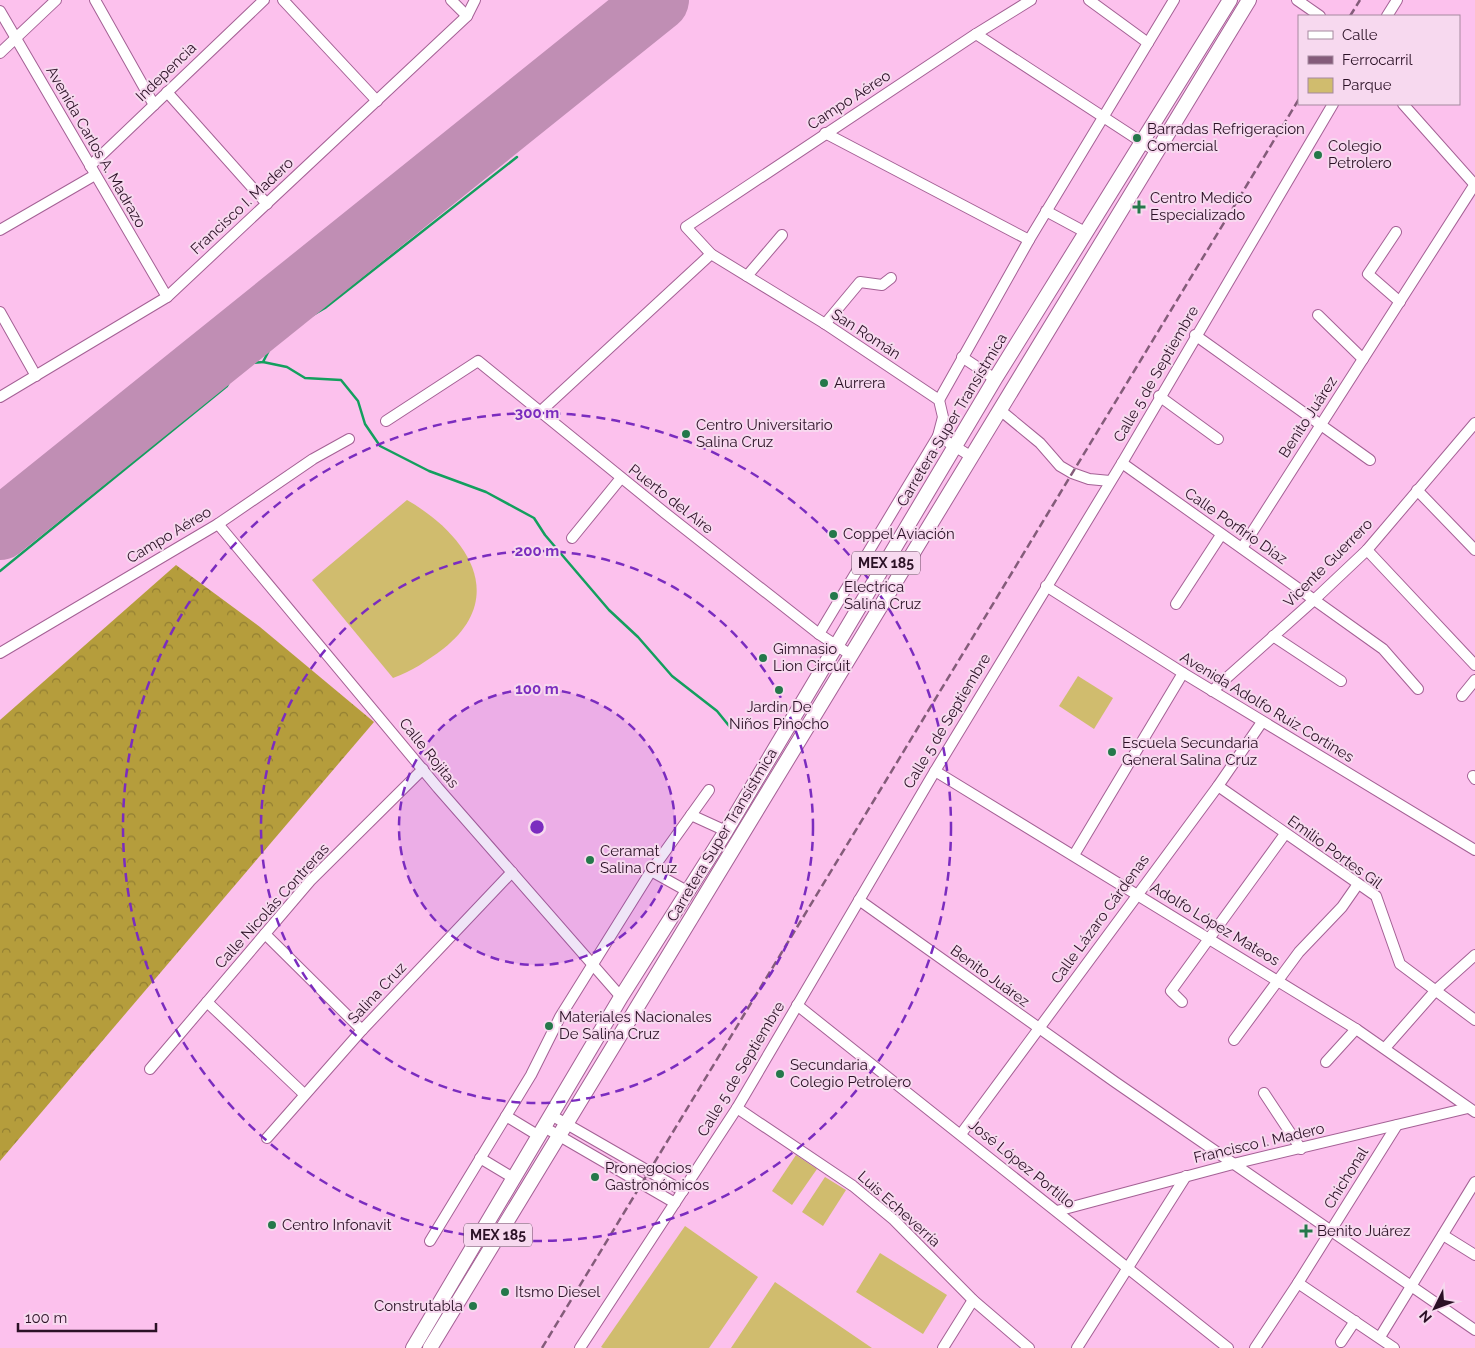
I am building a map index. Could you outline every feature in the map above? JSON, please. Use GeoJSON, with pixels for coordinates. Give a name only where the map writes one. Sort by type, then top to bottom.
{"type":"FeatureCollection","features":[{"type":"Feature","properties":{"kind":"main road","name":"Carretera Super Transístmica"},"geometry":{"type":"LineString","coordinates":[[414,1348],[516,1179],[545,1126],[622,997],[726,830],[995,379],[1230,0]]}},
{"type":"Feature","properties":{"kind":"main road","name":"Carretera Super Transístmica"},"geometry":{"type":"LineString","coordinates":[[562,1129],[1249,0]]}},
{"type":"Feature","properties":{"kind":"main road","name":"MEX 185"},"geometry":{"type":"LineString","coordinates":[[430,1348],[562,1129]]}},
{"type":"Feature","properties":{"kind":"street"},"geometry":{"type":"LineString","coordinates":[[0,53],[56,0]]}},
{"type":"Feature","properties":{"kind":"street"},"geometry":{"type":"LineString","coordinates":[[95,0],[154,105]]}},
{"type":"Feature","properties":{"kind":"street","name":"Indepencia"},"geometry":{"type":"LineString","coordinates":[[0,230],[92,171],[167,92],[264,0]]}},
{"type":"Feature","properties":{"kind":"street"},"geometry":{"type":"LineString","coordinates":[[283,0],[377,101]]}},
{"type":"Feature","properties":{"kind":"street"},"geometry":{"type":"LineString","coordinates":[[451,0],[467,16]]}},
{"type":"Feature","properties":{"kind":"street","name":"Francisco I. Madero"},"geometry":{"type":"LineString","coordinates":[[0,398],[167,297],[467,16],[475,0]]}},
{"type":"Feature","properties":{"kind":"street","name":"Campo Aéreo"},"geometry":{"type":"LineString","coordinates":[[686,227],[976,34],[1031,0]]}},
{"type":"Feature","properties":{"kind":"street"},"geometry":{"type":"LineString","coordinates":[[1089,0],[1148,43]]}},
{"type":"Feature","properties":{"kind":"street"},"geometry":{"type":"LineString","coordinates":[[820,634],[938,436],[943,417],[939,400],[962,357],[1046,211],[1174,0]]}},
{"type":"Feature","properties":{"kind":"street"},"geometry":{"type":"LineString","coordinates":[[1297,0],[1319,15]]}},
{"type":"Feature","properties":{"kind":"street"},"geometry":{"type":"LineString","coordinates":[[1388,15],[1397,0]]}},
{"type":"Feature","properties":{"kind":"street","name":"Avenida Carlos A. Madrazo"},"geometry":{"type":"LineString","coordinates":[[0,12],[167,297]]}},
{"type":"Feature","properties":{"kind":"street"},"geometry":{"type":"LineString","coordinates":[[976,34],[1103,119],[1157,152]]}},
{"type":"Feature","properties":{"kind":"street"},"geometry":{"type":"LineString","coordinates":[[167,92],[266,204]]}},
{"type":"Feature","properties":{"kind":"street","name":"Calle 5 de Septiembre"},"geometry":{"type":"LineString","coordinates":[[580,1348],[737,1108],[935,770],[1122,462],[1159,396],[1332,105]]}},
{"type":"Feature","properties":{"kind":"street"},"geometry":{"type":"LineString","coordinates":[[1404,105],[1475,185]]}},
{"type":"Feature","properties":{"kind":"street"},"geometry":{"type":"LineString","coordinates":[[825,134],[1029,240]]}},
{"type":"Feature","properties":{"kind":"street","name":"Benito Juárez"},"geometry":{"type":"LineString","coordinates":[[1242,548],[1475,185]]}},
{"type":"Feature","properties":{"kind":"street"},"geometry":{"type":"LineString","coordinates":[[1046,211],[1085,232]]}},
{"type":"Feature","properties":{"kind":"street","name":"San Román"},"geometry":{"type":"LineString","coordinates":[[686,227],[711,254],[825,324],[939,400]]}},
{"type":"Feature","properties":{"kind":"street"},"geometry":{"type":"LineString","coordinates":[[1396,232],[1368,274],[1400,302]]}},
{"type":"Feature","properties":{"kind":"street"},"geometry":{"type":"LineString","coordinates":[[747,276],[782,235]]}},
{"type":"Feature","properties":{"kind":"street"},"geometry":{"type":"LineString","coordinates":[[541,411],[711,254]]}},
{"type":"Feature","properties":{"kind":"street"},"geometry":{"type":"LineString","coordinates":[[825,324],[860,282],[882,285],[891,278]]}},
{"type":"Feature","properties":{"kind":"street"},"geometry":{"type":"LineString","coordinates":[[0,312],[36,376]]}},
{"type":"Feature","properties":{"kind":"street"},"geometry":{"type":"LineString","coordinates":[[1318,315],[1363,359]]}},
{"type":"Feature","properties":{"kind":"street"},"geometry":{"type":"LineString","coordinates":[[1195,335],[1370,460]]}},
{"type":"Feature","properties":{"kind":"street"},"geometry":{"type":"LineString","coordinates":[[962,357],[995,379]]}},
{"type":"Feature","properties":{"kind":"street","name":"Puerto del Aire"},"geometry":{"type":"LineString","coordinates":[[386,421],[478,361],[621,478],[820,634],[851,655]]}},
{"type":"Feature","properties":{"kind":"street"},"geometry":{"type":"LineString","coordinates":[[1159,396],[1218,439]]}},
{"type":"Feature","properties":{"kind":"street"},"geometry":{"type":"LineString","coordinates":[[1000,410],[1040,443],[1060,466],[1088,479],[1110,481]]}},
{"type":"Feature","properties":{"kind":"street","name":"Vicente Guerrero"},"geometry":{"type":"LineString","coordinates":[[1212,691],[1367,550],[1475,424]]}},
{"type":"Feature","properties":{"kind":"street"},"geometry":{"type":"LineString","coordinates":[[938,436],[972,457]]}},
{"type":"Feature","properties":{"kind":"street","name":"Campo Aéreo"},"geometry":{"type":"LineString","coordinates":[[0,653],[218,524],[313,459],[349,438]]}},
{"type":"Feature","properties":{"kind":"street","name":"Calle Porfirio Díaz"},"geometry":{"type":"LineString","coordinates":[[1122,462],[1383,649],[1418,689]]}},
{"type":"Feature","properties":{"kind":"street"},"geometry":{"type":"LineString","coordinates":[[572,538],[621,478]]}},
{"type":"Feature","properties":{"kind":"street"},"geometry":{"type":"LineString","coordinates":[[1417,490],[1475,550]]}},
{"type":"Feature","properties":{"kind":"street","name":"Calle Rojitas"},"geometry":{"type":"LineString","coordinates":[[218,524],[423,769],[622,997]]}},
{"type":"Feature","properties":{"kind":"street"},"geometry":{"type":"LineString","coordinates":[[1176,604],[1221,534]]}},
{"type":"Feature","properties":{"kind":"street"},"geometry":{"type":"LineString","coordinates":[[1367,550],[1475,665]]}},
{"type":"Feature","properties":{"kind":"street","name":"Avenida Adolfo Ruiz Cortines"},"geometry":{"type":"LineString","coordinates":[[1046,586],[1262,722],[1475,850]]}},
{"type":"Feature","properties":{"kind":"street"},"geometry":{"type":"LineString","coordinates":[[1273,636],[1341,681]]}},
{"type":"Feature","properties":{"kind":"street"},"geometry":{"type":"LineString","coordinates":[[1074,855],[1183,673]]}},
{"type":"Feature","properties":{"kind":"street"},"geometry":{"type":"LineString","coordinates":[[1462,696],[1475,680]]}},
{"type":"Feature","properties":{"kind":"street","name":"Calle Lázaro Cárdenas"},"geometry":{"type":"LineString","coordinates":[[961,1134],[1136,894],[1218,786],[1262,722]]}},
{"type":"Feature","properties":{"kind":"street","name":"Calle Nicolás Contreras"},"geometry":{"type":"LineString","coordinates":[[150,1069],[310,882],[423,769]]}},
{"type":"Feature","properties":{"kind":"street","name":"Adolfo López Mateos"},"geometry":{"type":"LineString","coordinates":[[935,770],[1356,1029],[1472,1110]]}},
{"type":"Feature","properties":{"kind":"street","name":"Emilio Portes Gil"},"geometry":{"type":"LineString","coordinates":[[1218,786],[1376,896],[1400,964],[1475,1020]]}},
{"type":"Feature","properties":{"kind":"street"},"geometry":{"type":"LineString","coordinates":[[430,1242],[531,1075],[560,1017],[595,964],[651,871],[709,790]]}},
{"type":"Feature","properties":{"kind":"street"},"geometry":{"type":"LineString","coordinates":[[691,815],[726,830]]}},
{"type":"Feature","properties":{"kind":"street"},"geometry":{"type":"LineString","coordinates":[[1182,1002],[1171,991],[1286,834]]}},
{"type":"Feature","properties":{"kind":"street"},"geometry":{"type":"LineString","coordinates":[[651,871],[687,891]]}},
{"type":"Feature","properties":{"kind":"street","name":"Salina Cruz"},"geometry":{"type":"LineString","coordinates":[[267,1138],[362,1030],[512,872]]}},
{"type":"Feature","properties":{"kind":"street"},"geometry":{"type":"LineString","coordinates":[[1234,1040],[1314,934],[1342,907],[1358,884]]}},
{"type":"Feature","properties":{"kind":"street","name":"Benito Juárez"},"geometry":{"type":"LineString","coordinates":[[859,900],[1330,1232],[1475,1330]]}},
{"type":"Feature","properties":{"kind":"street"},"geometry":{"type":"LineString","coordinates":[[265,934],[362,1030]]}},
{"type":"Feature","properties":{"kind":"street"},"geometry":{"type":"LineString","coordinates":[[1384,1048],[1436,990],[1475,955]]}},
{"type":"Feature","properties":{"kind":"street"},"geometry":{"type":"LineString","coordinates":[[207,1002],[304,1094]]}},
{"type":"Feature","properties":{"kind":"street","name":"José López Portillo"},"geometry":{"type":"LineString","coordinates":[[797,1005],[1228,1348]]}},
{"type":"Feature","properties":{"kind":"street"},"geometry":{"type":"LineString","coordinates":[[1326,1062],[1356,1029]]}},
{"type":"Feature","properties":{"kind":"street"},"geometry":{"type":"LineString","coordinates":[[1264,1093],[1301,1149]]}},
{"type":"Feature","properties":{"kind":"street","name":"Luis Echeverría"},"geometry":{"type":"LineString","coordinates":[[737,1108],[854,1186],[894,1220],[973,1300],[1029,1348]]}},
{"type":"Feature","properties":{"kind":"street","name":"Francisco I. Madero"},"geometry":{"type":"LineString","coordinates":[[1057,1211],[1233,1164],[1397,1125],[1472,1110]]}},
{"type":"Feature","properties":{"kind":"street"},"geometry":{"type":"LineString","coordinates":[[506,1116],[562,1129],[683,1191]]}},
{"type":"Feature","properties":{"kind":"street","name":"Chichonal"},"geometry":{"type":"LineString","coordinates":[[1254,1348],[1298,1283],[1397,1125]]}},
{"type":"Feature","properties":{"kind":"street"},"geometry":{"type":"LineString","coordinates":[[562,1129],[675,1203]]}},
{"type":"Feature","properties":{"kind":"street"},"geometry":{"type":"LineString","coordinates":[[480,1158],[516,1179]]}},
{"type":"Feature","properties":{"kind":"street"},"geometry":{"type":"LineString","coordinates":[[1077,1348],[1186,1176]]}},
{"type":"Feature","properties":{"kind":"street"},"geometry":{"type":"LineString","coordinates":[[1380,1337],[1412,1288],[1475,1182]]}},
{"type":"Feature","properties":{"kind":"street"},"geometry":{"type":"LineString","coordinates":[[1443,1235],[1475,1256]]}},
{"type":"Feature","properties":{"kind":"street"},"geometry":{"type":"LineString","coordinates":[[1298,1283],[1394,1348]]}},
{"type":"Feature","properties":{"kind":"street"},"geometry":{"type":"LineString","coordinates":[[943,1348],[973,1300]]}},
{"type":"Feature","properties":{"kind":"street"},"geometry":{"type":"LineString","coordinates":[[1341,1342],[1355,1321]]}},
{"type":"Feature","properties":{"kind":"green space"},"geometry":{"type":"Polygon","coordinates":[[[407,500],[447,530],[462,548],[472,567],[477,588],[474,608],[463,629],[431,658],[393,678],[312,580],[407,500]]]}},
{"type":"Feature","properties":{"kind":"green space"},"geometry":{"type":"Polygon","coordinates":[[[176,565],[260,627],[374,722],[0,1161],[0,720],[176,565]]]}},
{"type":"Feature","properties":{"kind":"green space"},"geometry":{"type":"Polygon","coordinates":[[[1078,676],[1113,698],[1094,729],[1059,706],[1078,676]]]}},
{"type":"Feature","properties":{"kind":"green space"},"geometry":{"type":"Polygon","coordinates":[[[796,1155],[817,1169],[792,1205],[772,1191],[796,1155]]]}},
{"type":"Feature","properties":{"kind":"green space"},"geometry":{"type":"Polygon","coordinates":[[[825,1177],[846,1190],[823,1226],[802,1212],[825,1177]]]}},
{"type":"Feature","properties":{"kind":"green space"},"geometry":{"type":"Polygon","coordinates":[[[685,1226],[758,1277],[709,1348],[601,1347],[685,1226]]]}},
{"type":"Feature","properties":{"kind":"green space"},"geometry":{"type":"Polygon","coordinates":[[[880,1253],[947,1295],[923,1334],[856,1292],[880,1253]]]}},
{"type":"Feature","properties":{"kind":"green space"},"geometry":{"type":"Polygon","coordinates":[[[775,1282],[872,1348],[731,1348],[775,1282]]]}},
{"type":"Feature","properties":{"kind":"waterway"},"geometry":{"type":"LineString","coordinates":[[0,571],[227,386],[240,366],[248,363],[263,362],[280,329],[294,326],[325,308],[517,157]]}},
{"type":"Feature","properties":{"kind":"waterway"},"geometry":{"type":"LineString","coordinates":[[263,362],[287,367],[305,378],[341,380],[358,401],[365,424],[380,446],[429,471],[486,492],[534,518],[545,535],[609,610],[638,637],[672,676],[717,711],[730,727]]}},
{"type":"Feature","properties":{"kind":"runway"},"geometry":{"type":"LineString","coordinates":[[0,529],[658,0]]}},
{"type":"Feature","properties":{"kind":"railway"},"geometry":{"type":"LineString","coordinates":[[1351,15],[1360,0]]}},
{"type":"Feature","properties":{"kind":"railway"},"geometry":{"type":"LineString","coordinates":[[542,1348],[1298,101]]}},
{"type":"Feature","properties":{"kind":"place","name":"Barradas Refrigeracion Comercial"},"geometry":{"type":"Point","coordinates":[1137,138]}},
{"type":"Feature","properties":{"kind":"place","name":"Colegio Petrolero"},"geometry":{"type":"Point","coordinates":[1318,155]}},
{"type":"Feature","properties":{"kind":"place","name":"Centro Medico Especializado"},"geometry":{"type":"Point","coordinates":[1139,207]}},
{"type":"Feature","properties":{"kind":"place","name":"Aurrera"},"geometry":{"type":"Point","coordinates":[824,383]}},
{"type":"Feature","properties":{"kind":"place","name":"Centro Universitario Salina Cruz"},"geometry":{"type":"Point","coordinates":[686,434]}},
{"type":"Feature","properties":{"kind":"place","name":"Coppel Aviación"},"geometry":{"type":"Point","coordinates":[833,534]}},
{"type":"Feature","properties":{"kind":"place","name":"Electrica Salina Cruz"},"geometry":{"type":"Point","coordinates":[834,596]}},
{"type":"Feature","properties":{"kind":"place","name":"Gimnasio Lion Circuit"},"geometry":{"type":"Point","coordinates":[763,658]}},
{"type":"Feature","properties":{"kind":"place","name":"Jardin De Niños Pinocho"},"geometry":{"type":"Point","coordinates":[779,690]}},
{"type":"Feature","properties":{"kind":"place","name":"Escuela Secundaria General Salina Cruz"},"geometry":{"type":"Point","coordinates":[1112,752]}},
{"type":"Feature","properties":{"kind":"place","name":"Ceramat Salina Cruz"},"geometry":{"type":"Point","coordinates":[590,860]}},
{"type":"Feature","properties":{"kind":"place","name":"Materiales Nacionales De Salina Cruz"},"geometry":{"type":"Point","coordinates":[549,1026]}},
{"type":"Feature","properties":{"kind":"place","name":"Secundaria Colegio Petrolero"},"geometry":{"type":"Point","coordinates":[780,1074]}},
{"type":"Feature","properties":{"kind":"place","name":"Pronegocios Gastronómicos"},"geometry":{"type":"Point","coordinates":[595,1177]}},
{"type":"Feature","properties":{"kind":"place","name":"Centro Infonavit"},"geometry":{"type":"Point","coordinates":[272,1225]}},
{"type":"Feature","properties":{"kind":"place","name":"Benito Juárez"},"geometry":{"type":"Point","coordinates":[1306,1231]}},
{"type":"Feature","properties":{"kind":"place","name":"Itsmo Diesel"},"geometry":{"type":"Point","coordinates":[505,1292]}},
{"type":"Feature","properties":{"kind":"place","name":"Construtabla"},"geometry":{"type":"Point","coordinates":[473,1306]}}]}
